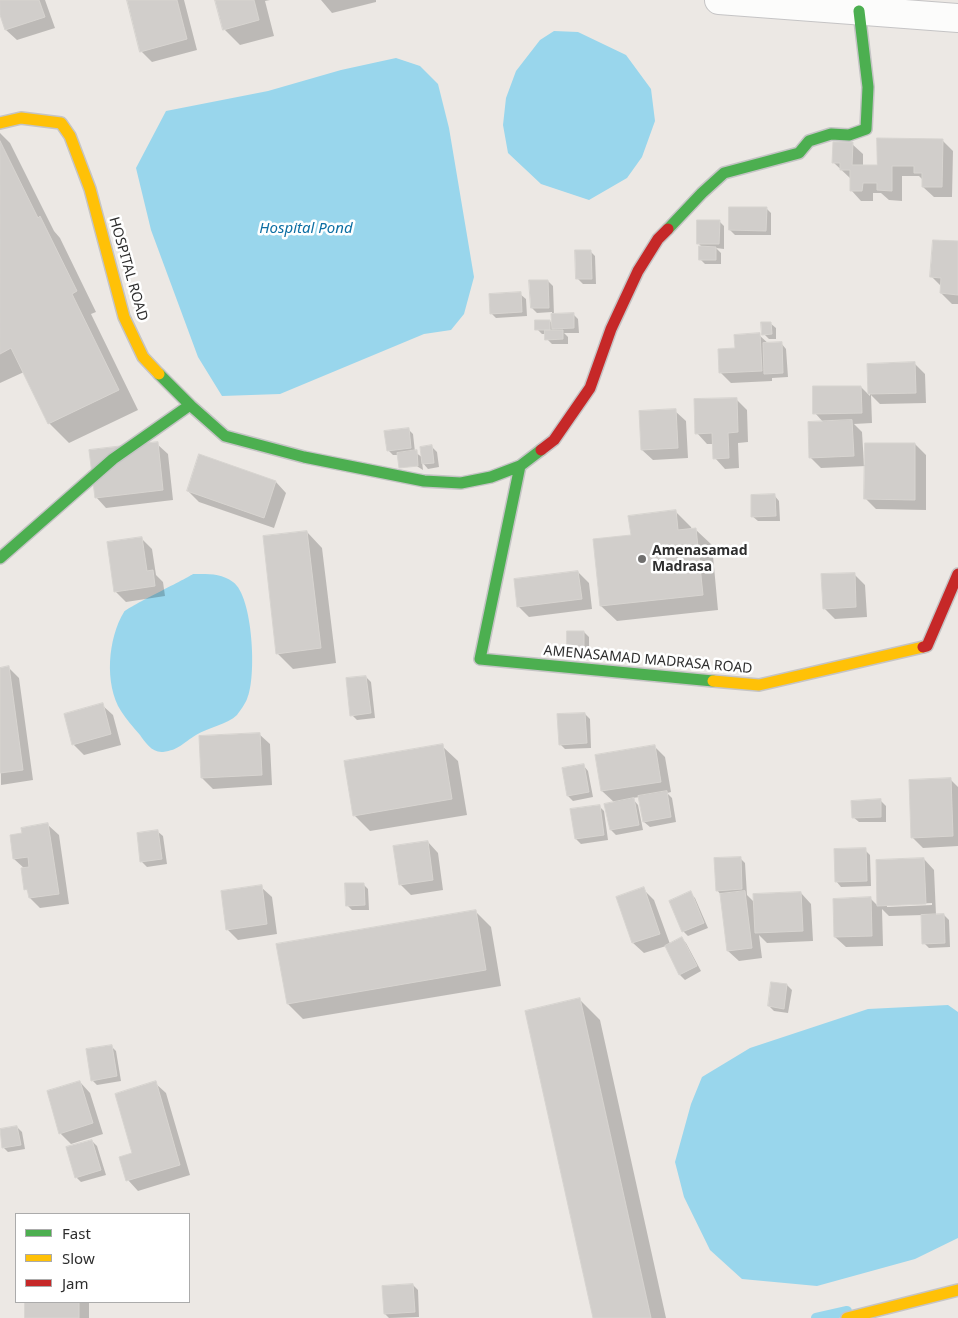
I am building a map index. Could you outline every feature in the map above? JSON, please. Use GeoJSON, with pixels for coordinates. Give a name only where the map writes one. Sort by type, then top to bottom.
{"type":"FeatureCollection","features":[{"type":"Feature","properties":{"kind":"street"},"geometry":{"type":"LineString","coordinates":[[719,0],[958,18]]}},
{"type":"Feature","properties":{"kind":"street","name":"HOSPITAL ROAD"},"geometry":{"type":"LineString","coordinates":[[0,123],[21,118],[60,123],[70,136],[90,189],[124,316],[143,357],[190,405],[225,436],[304,457],[424,481],[461,483],[491,477],[520,466],[554,440],[590,388],[611,329],[638,271],[658,239],[724,173],[799,153],[809,141],[831,134],[849,136],[866,128],[868,87],[859,11]]}},
{"type":"Feature","properties":{"kind":"street"},"geometry":{"type":"LineString","coordinates":[[0,558],[113,459],[190,405]]}},
{"type":"Feature","properties":{"kind":"street","name":"AMENASAMAD MADRASA ROAD"},"geometry":{"type":"LineString","coordinates":[[520,466],[480,659],[759,685],[927,646],[958,574]]}},
{"type":"Feature","properties":{"kind":"street"},"geometry":{"type":"LineString","coordinates":[[847,1318],[958,1290]]}},
{"type":"Feature","properties":{"kind":"water"},"geometry":{"type":"Polygon","coordinates":[[[554,31],[578,32],[626,55],[651,89],[655,121],[642,157],[627,178],[589,200],[541,184],[508,153],[503,125],[506,98],[516,71],[540,40],[554,31]]]}},
{"type":"Feature","properties":{"kind":"water","name":"Hospital Pond"},"geometry":{"type":"Polygon","coordinates":[[[396,58],[420,66],[438,84],[449,128],[474,277],[464,314],[451,330],[424,334],[280,394],[222,396],[198,357],[151,230],[136,168],[166,111],[268,91],[341,70],[396,58]]]}},
{"type":"Feature","properties":{"kind":"water"},"geometry":{"type":"Polygon","coordinates":[[[193,574],[224,577],[233,582],[240,590],[249,620],[251,638],[252,674],[250,689],[245,703],[233,718],[201,732],[177,748],[159,752],[147,744],[125,717],[116,700],[110,675],[114,635],[127,609],[193,574]]]}},
{"type":"Feature","properties":{"kind":"water"},"geometry":{"type":"Polygon","coordinates":[[[948,1005],[958,1012],[958,1238],[915,1259],[817,1286],[742,1279],[710,1250],[684,1197],[675,1162],[691,1104],[702,1077],[750,1048],[868,1009],[948,1005]]]}},
{"type":"Feature","properties":{"kind":"building"},"geometry":{"type":"Polygon","coordinates":[[[0,0],[39,0],[45,17],[5,30],[0,15],[0,0]]]}},
{"type":"Feature","properties":{"kind":"building"},"geometry":{"type":"Polygon","coordinates":[[[127,0],[177,0],[187,39],[140,52],[127,0]]]}},
{"type":"Feature","properties":{"kind":"building"},"geometry":{"type":"Polygon","coordinates":[[[215,0],[254,0],[259,20],[223,30],[215,0]]]}},
{"type":"Feature","properties":{"kind":"building"},"geometry":{"type":"Polygon","coordinates":[[[877,138],[943,139],[942,187],[922,187],[922,173],[914,173],[914,166],[892,166],[892,191],[877,190],[877,183],[863,183],[862,191],[850,191],[850,170],[840,170],[840,163],[832,163],[833,142],[853,142],[852,165],[877,165],[877,138]]]}},
{"type":"Feature","properties":{"kind":"building"},"geometry":{"type":"Polygon","coordinates":[[[0,141],[77,291],[72,294],[119,390],[48,424],[11,348],[0,354],[0,141]]]}},
{"type":"Feature","properties":{"kind":"building"},"geometry":{"type":"Polygon","coordinates":[[[729,207],[767,207],[766,231],[729,230],[729,207]]]}},
{"type":"Feature","properties":{"kind":"building"},"geometry":{"type":"Polygon","coordinates":[[[697,220],[720,220],[719,244],[697,244],[697,220]]]}},
{"type":"Feature","properties":{"kind":"building"},"geometry":{"type":"Polygon","coordinates":[[[933,240],[958,241],[958,295],[940,293],[941,278],[930,277],[933,240]]]}},
{"type":"Feature","properties":{"kind":"building"},"geometry":{"type":"Polygon","coordinates":[[[699,246],[716,247],[716,260],[699,260],[699,246]]]}},
{"type":"Feature","properties":{"kind":"building"},"geometry":{"type":"Polygon","coordinates":[[[575,250],[591,250],[592,279],[576,279],[575,250]]]}},
{"type":"Feature","properties":{"kind":"building"},"geometry":{"type":"Polygon","coordinates":[[[529,280],[548,280],[549,308],[531,308],[529,280]]]}},
{"type":"Feature","properties":{"kind":"building"},"geometry":{"type":"Polygon","coordinates":[[[521,292],[522,312],[490,314],[489,294],[521,292]]]}},
{"type":"Feature","properties":{"kind":"building"},"geometry":{"type":"Polygon","coordinates":[[[574,313],[574,328],[552,329],[551,314],[574,313]]]}},
{"type":"Feature","properties":{"kind":"building"},"geometry":{"type":"Polygon","coordinates":[[[535,320],[550,320],[550,330],[535,330],[535,320]]]}},
{"type":"Feature","properties":{"kind":"building"},"geometry":{"type":"Polygon","coordinates":[[[761,322],[771,322],[772,334],[762,335],[761,322]]]}},
{"type":"Feature","properties":{"kind":"building"},"geometry":{"type":"Polygon","coordinates":[[[545,330],[563,330],[563,339],[545,340],[545,330]]]}},
{"type":"Feature","properties":{"kind":"building"},"geometry":{"type":"Polygon","coordinates":[[[760,333],[762,371],[719,373],[718,349],[735,348],[734,335],[760,333]]]}},
{"type":"Feature","properties":{"kind":"building"},"geometry":{"type":"Polygon","coordinates":[[[782,342],[783,373],[764,374],[763,343],[782,342]]]}},
{"type":"Feature","properties":{"kind":"building"},"geometry":{"type":"Polygon","coordinates":[[[915,362],[916,393],[868,394],[867,364],[915,362]]]}},
{"type":"Feature","properties":{"kind":"building"},"geometry":{"type":"Polygon","coordinates":[[[813,386],[861,386],[862,413],[813,414],[813,386]]]}},
{"type":"Feature","properties":{"kind":"building"},"geometry":{"type":"Polygon","coordinates":[[[737,398],[738,432],[728,433],[729,458],[713,459],[712,433],[695,434],[694,399],[737,398]]]}},
{"type":"Feature","properties":{"kind":"building"},"geometry":{"type":"Polygon","coordinates":[[[676,409],[678,448],[641,450],[639,411],[676,409]]]}},
{"type":"Feature","properties":{"kind":"building"},"geometry":{"type":"Polygon","coordinates":[[[852,420],[854,456],[809,458],[808,422],[852,420]]]}},
{"type":"Feature","properties":{"kind":"building"},"geometry":{"type":"Polygon","coordinates":[[[409,428],[411,448],[387,451],[384,431],[409,428]]]}},
{"type":"Feature","properties":{"kind":"building"},"geometry":{"type":"Polygon","coordinates":[[[158,442],[163,490],[95,498],[89,450],[158,442]]]}},
{"type":"Feature","properties":{"kind":"building"},"geometry":{"type":"Polygon","coordinates":[[[865,443],[915,443],[915,500],[864,499],[865,443]]]}},
{"type":"Feature","properties":{"kind":"building"},"geometry":{"type":"Polygon","coordinates":[[[432,445],[434,463],[422,464],[420,447],[432,445]]]}},
{"type":"Feature","properties":{"kind":"building"},"geometry":{"type":"Polygon","coordinates":[[[417,450],[418,466],[399,468],[397,453],[417,450]]]}},
{"type":"Feature","properties":{"kind":"building"},"geometry":{"type":"Polygon","coordinates":[[[199,454],[276,481],[264,518],[187,491],[199,454]]]}},
{"type":"Feature","properties":{"kind":"building"},"geometry":{"type":"Polygon","coordinates":[[[775,494],[776,516],[751,517],[751,495],[775,494]]]}},
{"type":"Feature","properties":{"kind":"building"},"geometry":{"type":"Polygon","coordinates":[[[676,510],[678,530],[696,528],[703,595],[600,606],[593,539],[631,535],[628,516],[676,510]]]}},
{"type":"Feature","properties":{"kind":"building"},"geometry":{"type":"Polygon","coordinates":[[[307,531],[321,648],[276,654],[263,536],[307,531]]]}},
{"type":"Feature","properties":{"kind":"building"},"geometry":{"type":"Polygon","coordinates":[[[142,537],[147,571],[153,570],[155,586],[114,592],[107,542],[142,537]]]}},
{"type":"Feature","properties":{"kind":"building"},"geometry":{"type":"Polygon","coordinates":[[[578,571],[582,599],[517,607],[514,579],[578,571]]]}},
{"type":"Feature","properties":{"kind":"building"},"geometry":{"type":"Polygon","coordinates":[[[855,573],[856,607],[823,609],[821,574],[855,573]]]}},
{"type":"Feature","properties":{"kind":"building"},"geometry":{"type":"Polygon","coordinates":[[[567,631],[584,631],[584,654],[567,653],[567,631]]]}},
{"type":"Feature","properties":{"kind":"building"},"geometry":{"type":"Polygon","coordinates":[[[9,666],[23,770],[0,773],[0,668],[9,666]]]}},
{"type":"Feature","properties":{"kind":"building"},"geometry":{"type":"Polygon","coordinates":[[[366,676],[371,713],[350,716],[346,678],[366,676]]]}},
{"type":"Feature","properties":{"kind":"building"},"geometry":{"type":"Polygon","coordinates":[[[103,703],[111,734],[72,745],[64,714],[103,703]]]}},
{"type":"Feature","properties":{"kind":"building"},"geometry":{"type":"Polygon","coordinates":[[[585,713],[587,743],[559,745],[557,714],[585,713]]]}},
{"type":"Feature","properties":{"kind":"building"},"geometry":{"type":"Polygon","coordinates":[[[260,733],[262,775],[201,778],[199,736],[260,733]]]}},
{"type":"Feature","properties":{"kind":"building"},"geometry":{"type":"Polygon","coordinates":[[[443,744],[452,799],[353,816],[344,761],[443,744]]]}},
{"type":"Feature","properties":{"kind":"building"},"geometry":{"type":"Polygon","coordinates":[[[655,745],[661,782],[601,791],[595,755],[655,745]]]}},
{"type":"Feature","properties":{"kind":"building"},"geometry":{"type":"Polygon","coordinates":[[[584,764],[589,792],[567,796],[562,768],[584,764]]]}},
{"type":"Feature","properties":{"kind":"building"},"geometry":{"type":"Polygon","coordinates":[[[951,778],[953,836],[911,838],[909,780],[951,778]]]}},
{"type":"Feature","properties":{"kind":"building"},"geometry":{"type":"Polygon","coordinates":[[[667,791],[671,817],[643,822],[638,796],[667,791]]]}},
{"type":"Feature","properties":{"kind":"building"},"geometry":{"type":"Polygon","coordinates":[[[634,798],[639,825],[610,830],[604,804],[634,798]]]}},
{"type":"Feature","properties":{"kind":"building"},"geometry":{"type":"Polygon","coordinates":[[[881,799],[881,817],[852,818],[851,801],[881,799]]]}},
{"type":"Feature","properties":{"kind":"building"},"geometry":{"type":"Polygon","coordinates":[[[600,805],[604,835],[575,839],[570,809],[600,805]]]}},
{"type":"Feature","properties":{"kind":"building"},"geometry":{"type":"Polygon","coordinates":[[[48,823],[59,894],[29,898],[27,889],[24,890],[21,868],[29,867],[28,857],[13,859],[10,835],[22,833],[21,828],[48,823]]]}},
{"type":"Feature","properties":{"kind":"building"},"geometry":{"type":"Polygon","coordinates":[[[158,830],[162,859],[140,862],[137,833],[158,830]]]}},
{"type":"Feature","properties":{"kind":"building"},"geometry":{"type":"Polygon","coordinates":[[[428,841],[433,880],[399,885],[393,846],[428,841]]]}},
{"type":"Feature","properties":{"kind":"building"},"geometry":{"type":"Polygon","coordinates":[[[866,848],[867,881],[835,882],[834,849],[866,848]]]}},
{"type":"Feature","properties":{"kind":"building"},"geometry":{"type":"Polygon","coordinates":[[[741,857],[742,889],[716,891],[714,858],[741,857]]]}},
{"type":"Feature","properties":{"kind":"building"},"geometry":{"type":"Polygon","coordinates":[[[924,858],[926,904],[877,906],[876,860],[924,858]]]}},
{"type":"Feature","properties":{"kind":"building"},"geometry":{"type":"Polygon","coordinates":[[[345,883],[364,883],[365,905],[346,906],[345,883]]]}},
{"type":"Feature","properties":{"kind":"building"},"geometry":{"type":"Polygon","coordinates":[[[262,885],[267,924],[226,930],[221,891],[262,885]]]}},
{"type":"Feature","properties":{"kind":"building"},"geometry":{"type":"Polygon","coordinates":[[[644,887],[660,934],[632,943],[616,897],[644,887]]]}},
{"type":"Feature","properties":{"kind":"building"},"geometry":{"type":"Polygon","coordinates":[[[691,891],[704,923],[682,932],[669,901],[691,891]]]}},
{"type":"Feature","properties":{"kind":"building"},"geometry":{"type":"Polygon","coordinates":[[[745,891],[752,948],[727,951],[720,894],[745,891]]]}},
{"type":"Feature","properties":{"kind":"building"},"geometry":{"type":"Polygon","coordinates":[[[801,892],[803,931],[755,933],[753,894],[801,892]]]}},
{"type":"Feature","properties":{"kind":"building"},"geometry":{"type":"Polygon","coordinates":[[[871,897],[872,936],[834,937],[833,899],[871,897]]]}},
{"type":"Feature","properties":{"kind":"building"},"geometry":{"type":"Polygon","coordinates":[[[476,910],[486,970],[287,1004],[276,944],[476,910]]]}},
{"type":"Feature","properties":{"kind":"building"},"geometry":{"type":"Polygon","coordinates":[[[944,914],[945,943],[922,944],[921,915],[944,914]]]}},
{"type":"Feature","properties":{"kind":"building"},"geometry":{"type":"Polygon","coordinates":[[[682,937],[697,966],[679,975],[665,946],[682,937]]]}},
{"type":"Feature","properties":{"kind":"building"},"geometry":{"type":"Polygon","coordinates":[[[771,982],[787,984],[784,1009],[768,1006],[771,982]]]}},
{"type":"Feature","properties":{"kind":"building"},"geometry":{"type":"Polygon","coordinates":[[[580,998],[651,1318],[593,1318],[525,1011],[580,998]]]}},
{"type":"Feature","properties":{"kind":"building"},"geometry":{"type":"Polygon","coordinates":[[[112,1045],[117,1076],[91,1081],[86,1049],[112,1045]]]}},
{"type":"Feature","properties":{"kind":"building"},"geometry":{"type":"Polygon","coordinates":[[[80,1081],[93,1123],[59,1134],[47,1091],[80,1081]]]}},
{"type":"Feature","properties":{"kind":"building"},"geometry":{"type":"Polygon","coordinates":[[[156,1081],[180,1165],[126,1181],[119,1157],[132,1153],[115,1094],[156,1081]]]}},
{"type":"Feature","properties":{"kind":"building"},"geometry":{"type":"Polygon","coordinates":[[[17,1126],[21,1145],[2,1148],[0,1129],[17,1126]]]}},
{"type":"Feature","properties":{"kind":"building"},"geometry":{"type":"Polygon","coordinates":[[[92,1140],[101,1170],[75,1178],[66,1147],[92,1140]]]}},
{"type":"Feature","properties":{"kind":"building"},"geometry":{"type":"Polygon","coordinates":[[[413,1284],[415,1312],[384,1314],[382,1286],[413,1284]]]}},
{"type":"Feature","properties":{"kind":"building"},"geometry":{"type":"Polygon","coordinates":[[[25,1303],[79,1303],[79,1318],[25,1318],[25,1303]]]}},
{"type":"Feature","properties":{"kind":"waterway"},"geometry":{"type":"LineString","coordinates":[[816,1318],[847,1311]]}},
{"type":"Feature","properties":{"kind":"traffic: fast"},"geometry":{"type":"LineString","coordinates":[[668,229],[724,173],[799,153],[809,141],[831,134],[849,135],[866,129],[868,87],[859,11]]}},
{"type":"Feature","properties":{"kind":"traffic: fast"},"geometry":{"type":"LineString","coordinates":[[0,558],[113,459],[190,405],[159,374]]}},
{"type":"Feature","properties":{"kind":"traffic: fast"},"geometry":{"type":"LineString","coordinates":[[190,405],[225,436],[304,457],[424,481],[461,483],[491,477],[520,466],[541,450]]}},
{"type":"Feature","properties":{"kind":"traffic: fast"},"geometry":{"type":"LineString","coordinates":[[520,466],[480,659],[713,681]]}},
{"type":"Feature","properties":{"kind":"traffic: slow"},"geometry":{"type":"LineString","coordinates":[[0,123],[21,118],[61,123],[70,136],[90,189],[124,317],[143,357],[159,374]]}},
{"type":"Feature","properties":{"kind":"traffic: slow"},"geometry":{"type":"LineString","coordinates":[[713,681],[759,685],[923,647]]}},
{"type":"Feature","properties":{"kind":"traffic: slow"},"geometry":{"type":"LineString","coordinates":[[847,1318],[958,1290]]}},
{"type":"Feature","properties":{"kind":"traffic: jam"},"geometry":{"type":"LineString","coordinates":[[541,450],[554,440],[590,388],[611,329],[638,271],[658,239],[668,229]]}},
{"type":"Feature","properties":{"kind":"traffic: jam"},"geometry":{"type":"LineString","coordinates":[[923,647],[927,646],[958,574]]}},
{"type":"Feature","properties":{"kind":"place","name":"Amenasamad Madrasa"},"geometry":{"type":"Point","coordinates":[642,559]}}]}
